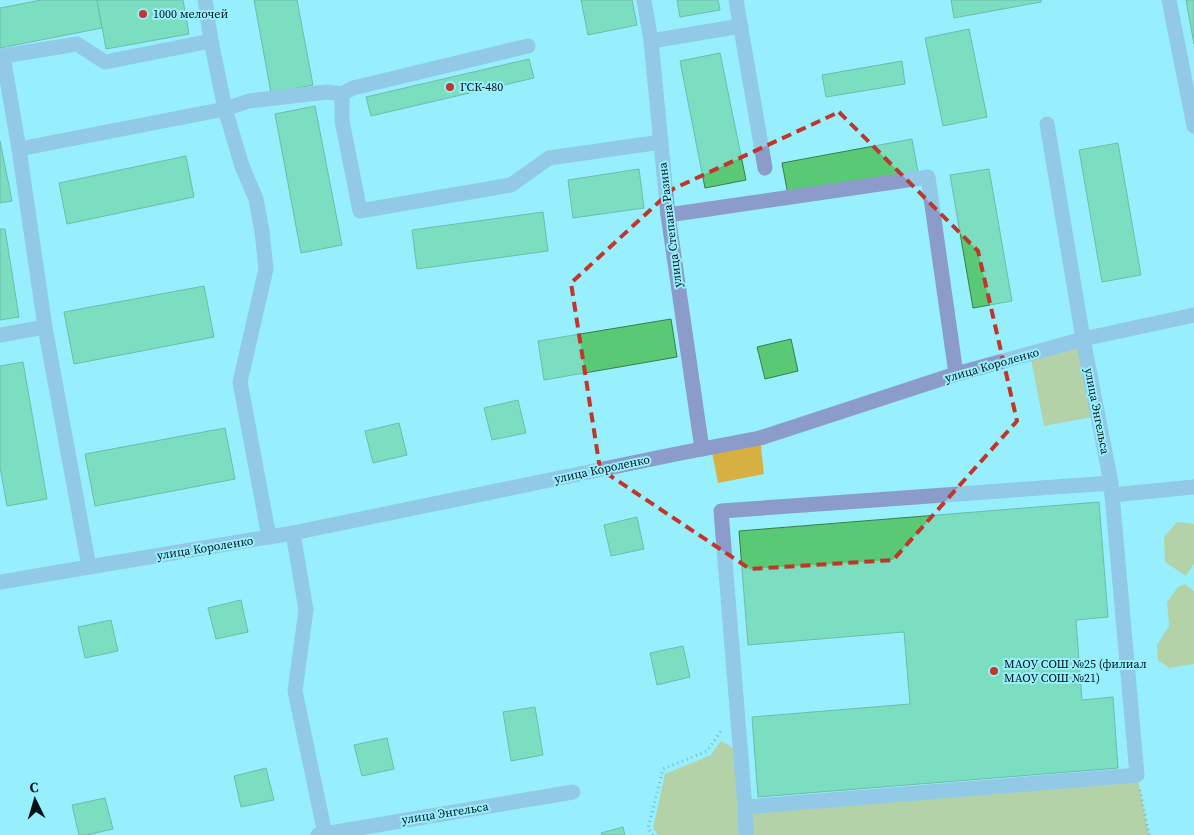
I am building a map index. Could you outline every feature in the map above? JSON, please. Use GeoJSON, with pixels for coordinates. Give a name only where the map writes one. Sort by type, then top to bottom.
{"type":"FeatureCollection","features":[{"type":"Feature","properties":{"kind":"street"},"geometry":{"type":"LineString","coordinates":[[205,0],[225,109],[242,166],[256,199],[262,231],[266,269],[240,382],[269,537]]}},
{"type":"Feature","properties":{"kind":"street","name":"улица Степана Разина"},"geometry":{"type":"LineString","coordinates":[[644,0],[651,41],[668,215],[702,449]]}},
{"type":"Feature","properties":{"kind":"street"},"geometry":{"type":"LineString","coordinates":[[736,0],[765,168]]}},
{"type":"Feature","properties":{"kind":"street"},"geometry":{"type":"LineString","coordinates":[[1169,0],[1194,126]]}},
{"type":"Feature","properties":{"kind":"street"},"geometry":{"type":"LineString","coordinates":[[651,41],[741,26]]}},
{"type":"Feature","properties":{"kind":"street"},"geometry":{"type":"LineString","coordinates":[[88,566],[44,327],[19,149],[3,56],[77,44],[105,62],[211,41]]}},
{"type":"Feature","properties":{"kind":"street"},"geometry":{"type":"LineString","coordinates":[[19,149],[225,109],[249,101],[327,92],[342,94],[353,88],[528,46]]}},
{"type":"Feature","properties":{"kind":"street"},"geometry":{"type":"LineString","coordinates":[[342,94],[342,121],[360,211],[511,185],[549,158],[661,142]]}},
{"type":"Feature","properties":{"kind":"street","name":"улица Энгельса"},"geometry":{"type":"LineString","coordinates":[[1047,124],[1083,339],[1112,489],[1137,775]]}},
{"type":"Feature","properties":{"kind":"street"},"geometry":{"type":"LineString","coordinates":[[668,215],[928,177],[956,374]]}},
{"type":"Feature","properties":{"kind":"street","name":"улица Короленко"},"geometry":{"type":"LineString","coordinates":[[0,582],[293,533],[760,438],[956,374],[1083,339],[1194,315]]}},
{"type":"Feature","properties":{"kind":"street"},"geometry":{"type":"LineString","coordinates":[[0,335],[44,327]]}},
{"type":"Feature","properties":{"kind":"street"},"geometry":{"type":"LineString","coordinates":[[746,835],[722,511],[1112,489],[1194,487]]}},
{"type":"Feature","properties":{"kind":"street"},"geometry":{"type":"LineString","coordinates":[[293,533],[306,610],[295,691],[330,834]]}},
{"type":"Feature","properties":{"kind":"street"},"geometry":{"type":"LineString","coordinates":[[745,807],[1137,775]]}},
{"type":"Feature","properties":{"kind":"street","name":"улица Энгельса"},"geometry":{"type":"LineString","coordinates":[[330,834],[573,792]]}},
{"type":"Feature","properties":{"kind":"path"},"geometry":{"type":"LineString","coordinates":[[653,835],[648,828],[663,769],[707,751],[737,708]]}},
{"type":"Feature","properties":{"kind":"path"},"geometry":{"type":"LineString","coordinates":[[1137,775],[1149,835]]}},
{"type":"Feature","properties":{"kind":"highlighted area"},"geometry":{"type":"Polygon","coordinates":[[[839,112],[978,251],[1017,421],[893,560],[750,569],[600,469],[571,283],[673,189],[839,112]]]}},
{"type":"Feature","properties":{"kind":"shaded area"},"geometry":{"type":"Polygon","coordinates":[[[1083,339],[1098,416],[1044,426],[1030,354],[1083,339]]]}},
{"type":"Feature","properties":{"kind":"shaded area"},"geometry":{"type":"Polygon","coordinates":[[[760,438],[764,474],[718,483],[711,447],[760,438]]]}},
{"type":"Feature","properties":{"kind":"shaded area"},"geometry":{"type":"Polygon","coordinates":[[[1177,522],[1194,524],[1194,564],[1186,576],[1165,562],[1164,537],[1177,522]]]}},
{"type":"Feature","properties":{"kind":"shaded area"},"geometry":{"type":"Polygon","coordinates":[[[1185,584],[1194,591],[1194,664],[1169,668],[1158,660],[1157,645],[1169,626],[1167,602],[1178,587],[1185,584]]]}},
{"type":"Feature","properties":{"kind":"shaded area"},"geometry":{"type":"Polygon","coordinates":[[[721,741],[733,748],[740,835],[658,835],[653,828],[665,774],[711,755],[721,741]]]}},
{"type":"Feature","properties":{"kind":"shaded area"},"geometry":{"type":"Polygon","coordinates":[[[1137,775],[1149,835],[746,835],[745,807],[1137,775]]]}},
{"type":"Feature","properties":{"kind":"building"},"geometry":{"type":"Polygon","coordinates":[[[41,0],[97,0],[102,28],[0,48],[0,8],[41,0]]]}},
{"type":"Feature","properties":{"kind":"building","name":"1000 мелочей"},"geometry":{"type":"Polygon","coordinates":[[[97,0],[183,0],[189,34],[106,49],[97,0]]]}},
{"type":"Feature","properties":{"kind":"building"},"geometry":{"type":"Polygon","coordinates":[[[254,0],[297,0],[313,85],[271,93],[254,0]]]}},
{"type":"Feature","properties":{"kind":"building"},"geometry":{"type":"Polygon","coordinates":[[[581,0],[632,0],[637,25],[588,35],[581,0]]]}},
{"type":"Feature","properties":{"kind":"building"},"geometry":{"type":"Polygon","coordinates":[[[677,0],[718,0],[720,10],[680,17],[677,0]]]}},
{"type":"Feature","properties":{"kind":"building"},"geometry":{"type":"Polygon","coordinates":[[[951,0],[1041,0],[1041,2],[954,18],[951,0]]]}},
{"type":"Feature","properties":{"kind":"building"},"geometry":{"type":"Polygon","coordinates":[[[1186,0],[1194,0],[1194,44],[1186,0]]]}},
{"type":"Feature","properties":{"kind":"building"},"geometry":{"type":"Polygon","coordinates":[[[969,29],[987,117],[943,126],[925,38],[969,29]]]}},
{"type":"Feature","properties":{"kind":"building"},"geometry":{"type":"Polygon","coordinates":[[[720,53],[746,180],[705,188],[680,61],[720,53]]]}},
{"type":"Feature","properties":{"kind":"building","name":"ГСК-480"},"geometry":{"type":"Polygon","coordinates":[[[529,59],[534,78],[371,116],[366,97],[529,59]]]}},
{"type":"Feature","properties":{"kind":"building"},"geometry":{"type":"Polygon","coordinates":[[[902,61],[905,84],[826,97],[822,75],[902,61]]]}},
{"type":"Feature","properties":{"kind":"building"},"geometry":{"type":"Polygon","coordinates":[[[315,106],[342,245],[301,253],[275,114],[315,106]]]}},
{"type":"Feature","properties":{"kind":"building"},"geometry":{"type":"Polygon","coordinates":[[[912,139],[919,177],[789,200],[782,163],[912,139]]]}},
{"type":"Feature","properties":{"kind":"building"},"geometry":{"type":"Polygon","coordinates":[[[0,141],[12,201],[0,203],[0,141]]]}},
{"type":"Feature","properties":{"kind":"building"},"geometry":{"type":"Polygon","coordinates":[[[1118,143],[1141,275],[1102,282],[1079,150],[1118,143]]]}},
{"type":"Feature","properties":{"kind":"building"},"geometry":{"type":"Polygon","coordinates":[[[186,156],[194,197],[67,224],[59,183],[186,156]]]}},
{"type":"Feature","properties":{"kind":"building"},"geometry":{"type":"Polygon","coordinates":[[[639,169],[644,208],[573,218],[568,180],[639,169]]]}},
{"type":"Feature","properties":{"kind":"building"},"geometry":{"type":"Polygon","coordinates":[[[989,169],[1012,301],[973,308],[950,175],[989,169]]]}},
{"type":"Feature","properties":{"kind":"building"},"geometry":{"type":"Polygon","coordinates":[[[543,212],[548,251],[417,269],[412,230],[543,212]]]}},
{"type":"Feature","properties":{"kind":"building"},"geometry":{"type":"Polygon","coordinates":[[[0,229],[5,229],[19,317],[0,320],[0,229]]]}},
{"type":"Feature","properties":{"kind":"building"},"geometry":{"type":"Polygon","coordinates":[[[204,286],[214,337],[74,364],[64,312],[204,286]]]}},
{"type":"Feature","properties":{"kind":"building"},"geometry":{"type":"Polygon","coordinates":[[[671,319],[677,357],[544,380],[538,341],[671,319]]]}},
{"type":"Feature","properties":{"kind":"building"},"geometry":{"type":"Polygon","coordinates":[[[791,339],[798,371],[765,379],[757,347],[791,339]]]}},
{"type":"Feature","properties":{"kind":"building"},"geometry":{"type":"Polygon","coordinates":[[[23,362],[47,499],[7,506],[0,467],[0,366],[23,362]]]}},
{"type":"Feature","properties":{"kind":"building"},"geometry":{"type":"Polygon","coordinates":[[[518,400],[526,433],[492,440],[484,408],[518,400]]]}},
{"type":"Feature","properties":{"kind":"building"},"geometry":{"type":"Polygon","coordinates":[[[399,423],[407,455],[373,463],[365,431],[399,423]]]}},
{"type":"Feature","properties":{"kind":"building"},"geometry":{"type":"Polygon","coordinates":[[[225,428],[235,479],[95,506],[85,454],[225,428]]]}},
{"type":"Feature","properties":{"kind":"building","name":"МАОУ СОШ №25 (филиал МАОУ СОШ №21)"},"geometry":{"type":"Polygon","coordinates":[[[1099,502],[1108,617],[1076,620],[1082,700],[1113,697],[1118,768],[758,797],[752,717],[910,704],[904,632],[748,645],[739,531],[1099,502]]]}},
{"type":"Feature","properties":{"kind":"building"},"geometry":{"type":"Polygon","coordinates":[[[637,517],[644,549],[611,556],[604,525],[637,517]]]}},
{"type":"Feature","properties":{"kind":"building"},"geometry":{"type":"Polygon","coordinates":[[[241,600],[248,632],[216,639],[208,608],[241,600]]]}},
{"type":"Feature","properties":{"kind":"building"},"geometry":{"type":"Polygon","coordinates":[[[111,620],[118,651],[85,658],[78,627],[111,620]]]}},
{"type":"Feature","properties":{"kind":"building"},"geometry":{"type":"Polygon","coordinates":[[[683,646],[690,677],[657,685],[650,653],[683,646]]]}},
{"type":"Feature","properties":{"kind":"building"},"geometry":{"type":"Polygon","coordinates":[[[535,707],[543,755],[511,761],[503,712],[535,707]]]}},
{"type":"Feature","properties":{"kind":"building"},"geometry":{"type":"Polygon","coordinates":[[[387,738],[394,769],[362,776],[354,745],[387,738]]]}},
{"type":"Feature","properties":{"kind":"building"},"geometry":{"type":"Polygon","coordinates":[[[266,768],[274,800],[241,807],[234,776],[266,768]]]}},
{"type":"Feature","properties":{"kind":"building"},"geometry":{"type":"Polygon","coordinates":[[[105,798],[113,829],[79,835],[72,805],[105,798]]]}},
{"type":"Feature","properties":{"kind":"building"},"geometry":{"type":"Polygon","coordinates":[[[623,827],[625,835],[602,835],[601,833],[623,827]]]}},
{"type":"Feature","properties":{"kind":"place","name":"1000 мелочей"},"geometry":{"type":"Point","coordinates":[143,14]}},
{"type":"Feature","properties":{"kind":"place","name":"ГСК-480"},"geometry":{"type":"Point","coordinates":[450,87]}},
{"type":"Feature","properties":{"kind":"place","name":"МАОУ СОШ №25 (филиал МАОУ СОШ №21)"},"geometry":{"type":"Point","coordinates":[994,671]}}]}
